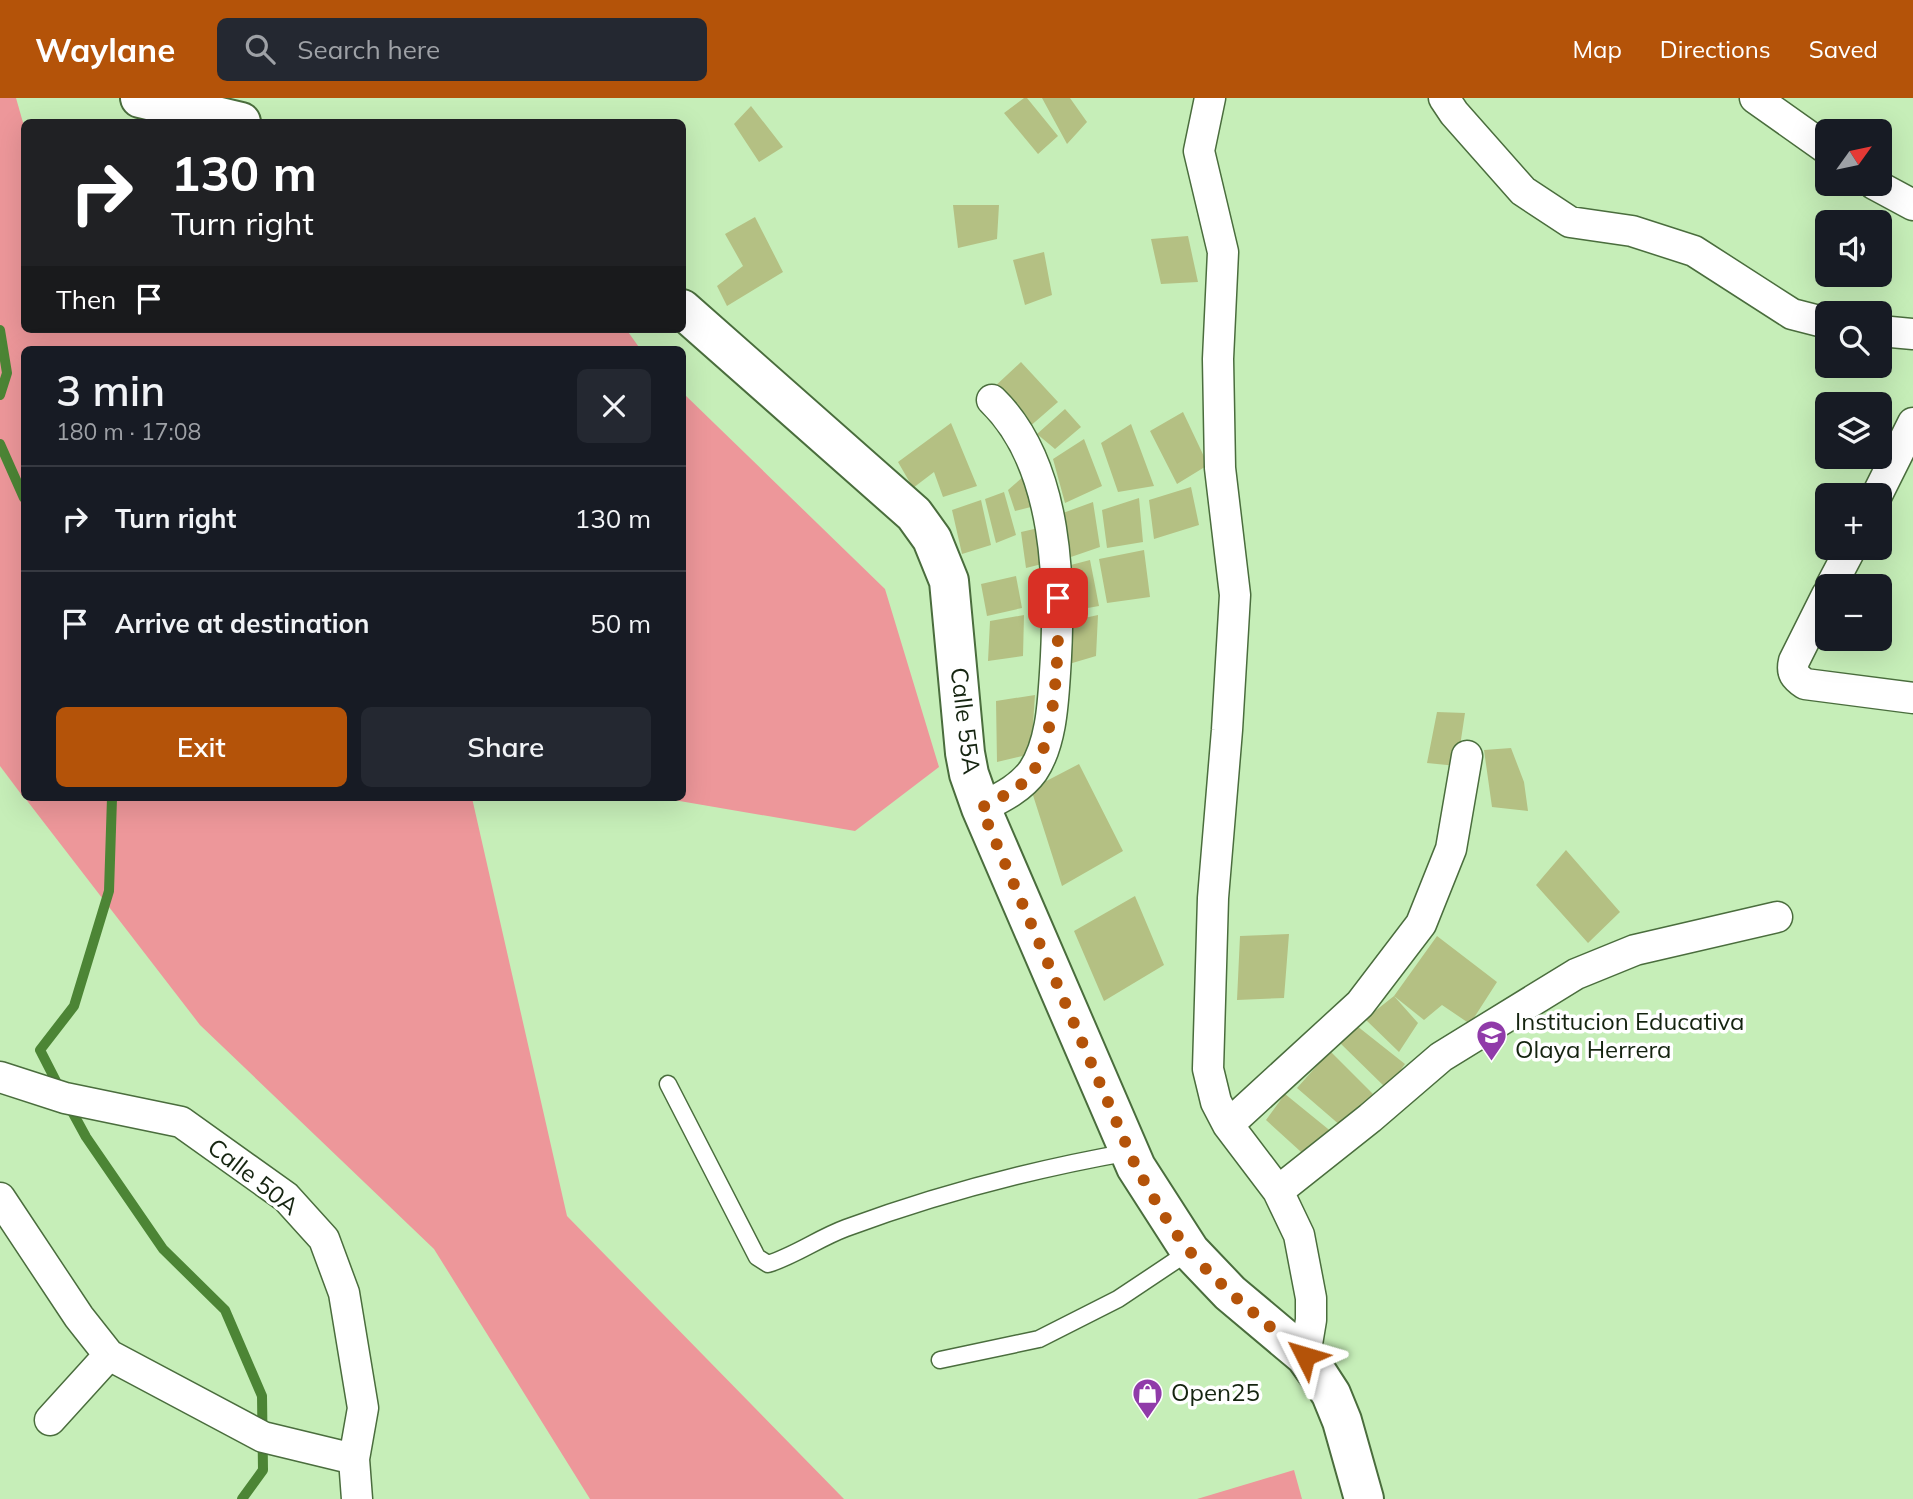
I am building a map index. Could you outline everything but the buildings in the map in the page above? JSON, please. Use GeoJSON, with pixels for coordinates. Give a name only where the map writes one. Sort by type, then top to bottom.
{"type":"FeatureCollection","features":[{"type":"Feature","properties":{"kind":"street"},"geometry":{"type":"LineString","coordinates":[[140,98],[228,119]]}},
{"type":"Feature","properties":{"kind":"street"},"geometry":{"type":"LineString","coordinates":[[1210,98],[1199,151],[1223,252],[1218,359],[1220,467],[1235,595],[1213,898],[1208,1069],[1216,1102],[1228,1125],[1278,1191],[1299,1235],[1311,1298],[1311,1320],[1305,1356]]}},
{"type":"Feature","properties":{"kind":"street"},"geometry":{"type":"LineString","coordinates":[[1444,98],[1454,113],[1524,191],[1570,222],[1632,231],[1694,251],[1791,314],[1815,320]]}},
{"type":"Feature","properties":{"kind":"street"},"geometry":{"type":"LineString","coordinates":[[1755,98],[1815,140]]}},
{"type":"Feature","properties":{"kind":"street"},"geometry":{"type":"LineString","coordinates":[[1892,194],[1913,205]]}},
{"type":"Feature","properties":{"kind":"street","name":"Calle 55A"},"geometry":{"type":"LineString","coordinates":[[686,313],[914,514],[932,539],[949,581],[969,774],[981,808],[1130,1152],[1153,1196],[1190,1251],[1230,1293],[1305,1356],[1331,1394],[1342,1421],[1364,1499]]}},
{"type":"Feature","properties":{"kind":"street"},"geometry":{"type":"LineString","coordinates":[[1892,332],[1913,334]]}},
{"type":"Feature","properties":{"kind":"street"},"geometry":{"type":"LineString","coordinates":[[981,808],[1022,784],[1034,769],[1043,749],[1054,691],[1059,619],[1053,552],[1036,473],[1023,439],[1008,415],[992,400]]}},
{"type":"Feature","properties":{"kind":"street"},"geometry":{"type":"LineString","coordinates":[[1883,483],[1913,424]]}},
{"type":"Feature","properties":{"kind":"street"},"geometry":{"type":"LineString","coordinates":[[1815,619],[1794,661],[1792,670],[1795,676],[1805,684],[1913,698]]}},
{"type":"Feature","properties":{"kind":"street"},"geometry":{"type":"LineString","coordinates":[[1228,1125],[1360,1004],[1421,924],[1451,849],[1467,756]]}},
{"type":"Feature","properties":{"kind":"street"},"geometry":{"type":"LineString","coordinates":[[1278,1191],[1441,1057],[1576,974],[1635,950],[1777,917]]}},
{"type":"Feature","properties":{"kind":"street","name":"Calle 50A"},"geometry":{"type":"LineString","coordinates":[[0,1077],[65,1098],[181,1122],[286,1197],[324,1239],[344,1293],[363,1408],[354,1459],[357,1499]]}},
{"type":"Feature","properties":{"kind":"street"},"geometry":{"type":"LineString","coordinates":[[0,1198],[79,1317],[109,1355],[263,1437],[354,1459]]}},
{"type":"Feature","properties":{"kind":"street"},"geometry":{"type":"LineString","coordinates":[[50,1420],[109,1355]]}},
{"type":"Feature","properties":{"kind":"lane"},"geometry":{"type":"LineString","coordinates":[[668,1084],[757,1257],[768,1264],[790,1257],[843,1229],[942,1196],[1064,1164],[1130,1152]]}},
{"type":"Feature","properties":{"kind":"lane"},"geometry":{"type":"LineString","coordinates":[[940,1360],[1039,1339],[1118,1299],[1190,1251]]}},
{"type":"Feature","properties":{"kind":"shaded area"},"geometry":{"type":"Polygon","coordinates":[[[0,98],[16,98],[22,119],[21,333],[629,333],[638,346],[21,346],[21,794],[0,766],[0,98]]]}},
{"type":"Feature","properties":{"kind":"shaded area"},"geometry":{"type":"Polygon","coordinates":[[[686,396],[885,589],[939,767],[855,831],[680,801],[686,801],[686,396]]]}},
{"type":"Feature","properties":{"kind":"shaded area"},"geometry":{"type":"Polygon","coordinates":[[[27,801],[473,801],[567,1216],[844,1499],[590,1499],[434,1249],[200,1025],[27,801]]]}},
{"type":"Feature","properties":{"kind":"shaded area"},"geometry":{"type":"Polygon","coordinates":[[[1294,1470],[1302,1499],[1197,1499],[1294,1470]]]}},
{"type":"Feature","properties":{"kind":"waterway"},"geometry":{"type":"LineString","coordinates":[[0,330],[7,373],[0,395]]}},
{"type":"Feature","properties":{"kind":"waterway"},"geometry":{"type":"LineString","coordinates":[[0,444],[21,491]]}},
{"type":"Feature","properties":{"kind":"waterway"},"geometry":{"type":"LineString","coordinates":[[61,1091],[40,1050],[74,1006],[109,891],[112,801]]}},
{"type":"Feature","properties":{"kind":"waterway"},"geometry":{"type":"LineString","coordinates":[[68,1104],[86,1137],[163,1249],[225,1310],[262,1396],[263,1470],[242,1499]]}},
{"type":"Feature","properties":{"kind":"place","name":"Institucion Educativa Olaya Herrera"},"geometry":{"type":"Point","coordinates":[1492,1063]}},
{"type":"Feature","properties":{"kind":"place","name":"Open25"},"geometry":{"type":"Point","coordinates":[1148,1420]}},
{"type":"Feature","properties":{"kind":"route"},"geometry":{"type":"LineString","coordinates":[[1058,598],[1054,691],[1043,749],[1034,769],[1022,784],[981,808],[1136,1167],[1153,1196],[1190,1251],[1230,1293],[1305,1356]]}}]}
